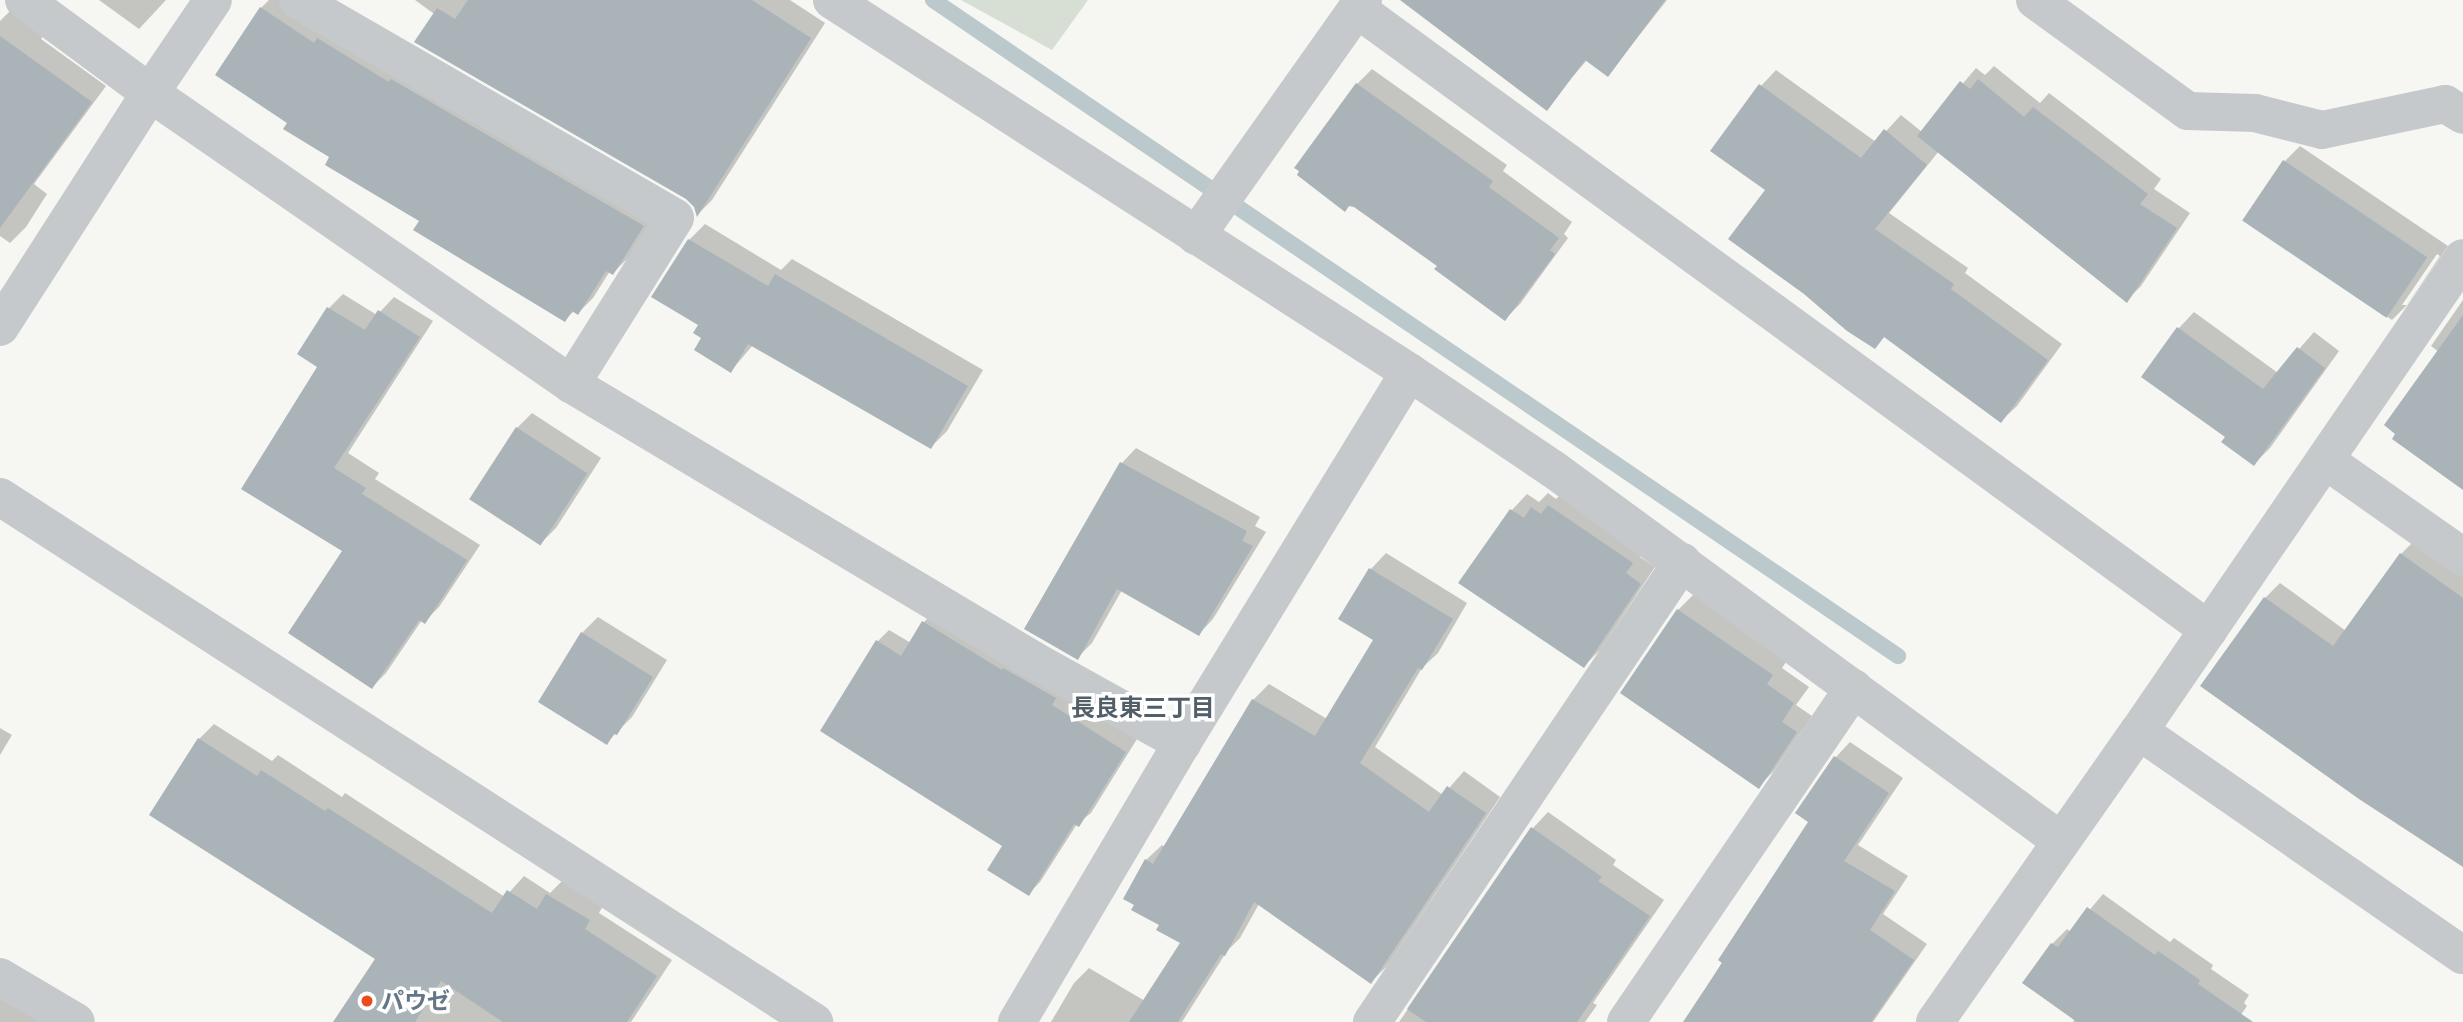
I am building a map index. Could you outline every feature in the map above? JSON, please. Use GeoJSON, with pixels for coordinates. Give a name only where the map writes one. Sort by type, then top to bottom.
{"type":"FeatureCollection","features":[{"type":"Feature","properties":{"kind":"street"},"geometry":{"type":"LineString","coordinates":[[24,0],[150,93],[571,384],[1033,660],[1182,743]]}},
{"type":"Feature","properties":{"kind":"street"},"geometry":{"type":"LineString","coordinates":[[0,327],[150,93],[214,0]]}},
{"type":"Feature","properties":{"kind":"street"},"geometry":{"type":"LineString","coordinates":[[298,0],[675,218],[571,384]]}},
{"type":"Feature","properties":{"kind":"street"},"geometry":{"type":"LineString","coordinates":[[832,0],[1409,372],[1682,562],[2061,841]]}},
{"type":"Feature","properties":{"kind":"street"},"geometry":{"type":"LineString","coordinates":[[2035,0],[2188,111],[2255,113],[2322,130],[2445,104],[2463,115]]}},
{"type":"Feature","properties":{"kind":"street"},"geometry":{"type":"LineString","coordinates":[[1196,236],[1360,5],[2209,630]]}},
{"type":"Feature","properties":{"kind":"street"},"geometry":{"type":"LineString","coordinates":[[1935,1022],[2140,731],[2463,258]]}},
{"type":"Feature","properties":{"kind":"street"},"geometry":{"type":"LineString","coordinates":[[1017,1022],[1182,743],[1409,372]]}},
{"type":"Feature","properties":{"kind":"street"},"geometry":{"type":"LineString","coordinates":[[2325,460],[2463,557]]}},
{"type":"Feature","properties":{"kind":"street"},"geometry":{"type":"LineString","coordinates":[[0,498],[814,1022]]}},
{"type":"Feature","properties":{"kind":"street"},"geometry":{"type":"LineString","coordinates":[[1372,1022],[1682,562]]}},
{"type":"Feature","properties":{"kind":"street"},"geometry":{"type":"LineString","coordinates":[[1626,1022],[1854,688]]}},
{"type":"Feature","properties":{"kind":"street"},"geometry":{"type":"LineString","coordinates":[[2140,731],[2463,955]]}},
{"type":"Feature","properties":{"kind":"street"},"geometry":{"type":"LineString","coordinates":[[0,977],[76,1022]]}},
{"type":"Feature","properties":{"kind":"shaded area"},"geometry":{"type":"Polygon","coordinates":[[[961,0],[1088,0],[1052,50],[961,0]]]}},
{"type":"Feature","properties":{"kind":"building"},"geometry":{"type":"Polygon","coordinates":[[[468,0],[752,0],[811,38],[697,217],[694,207],[686,199],[414,42],[437,8],[455,19],[468,0]]]}},
{"type":"Feature","properties":{"kind":"building"},"geometry":{"type":"Polygon","coordinates":[[[1400,0],[1665,0],[1608,77],[1585,60],[1547,111],[1400,0]]]}},
{"type":"Feature","properties":{"kind":"building"},"geometry":{"type":"Polygon","coordinates":[[[260,7],[314,43],[317,38],[389,82],[391,79],[644,226],[613,275],[606,271],[578,315],[572,311],[565,322],[413,230],[419,221],[325,165],[329,157],[283,129],[287,123],[215,75],[260,7]]]}},
{"type":"Feature","properties":{"kind":"building"},"geometry":{"type":"Polygon","coordinates":[[[0,36],[92,102],[0,228],[0,36]]]}},
{"type":"Feature","properties":{"kind":"building"},"geometry":{"type":"Polygon","coordinates":[[[1978,79],[2024,117],[2033,107],[2148,194],[2140,204],[2177,228],[2127,303],[1917,136],[1960,81],[1970,89],[1978,79]]]}},
{"type":"Feature","properties":{"kind":"building"},"geometry":{"type":"Polygon","coordinates":[[[1356,83],[1493,181],[1489,187],[1559,238],[1550,250],[1555,254],[1505,321],[1434,269],[1437,266],[1354,207],[1349,206],[1345,212],[1297,175],[1299,171],[1294,168],[1356,83]]]}},
{"type":"Feature","properties":{"kind":"building"},"geometry":{"type":"Polygon","coordinates":[[[1759,84],[1861,158],[1884,129],[1927,165],[1875,229],[1954,284],[1951,289],[2048,360],[2001,423],[1884,337],[1875,349],[1847,331],[1804,294],[1728,239],[1765,190],[1710,151],[1759,84]]]}},
{"type":"Feature","properties":{"kind":"building"},"geometry":{"type":"Polygon","coordinates":[[[2283,160],[2427,257],[2386,318],[2242,221],[2283,160]]]}},
{"type":"Feature","properties":{"kind":"building"},"geometry":{"type":"Polygon","coordinates":[[[688,239],[768,286],[775,274],[968,386],[931,449],[748,344],[731,373],[694,350],[701,338],[693,333],[698,325],[651,297],[688,239]]]}},
{"type":"Feature","properties":{"kind":"building"},"geometry":{"type":"Polygon","coordinates":[[[327,307],[365,330],[378,310],[420,337],[334,468],[366,488],[362,494],[467,560],[425,624],[419,620],[372,689],[288,633],[342,551],[241,489],[317,367],[297,354],[327,307]]]}},
{"type":"Feature","properties":{"kind":"building"},"geometry":{"type":"Polygon","coordinates":[[[2463,315],[2463,490],[2392,439],[2395,434],[2384,425],[2463,315]]]}},
{"type":"Feature","properties":{"kind":"building"},"geometry":{"type":"Polygon","coordinates":[[[2177,327],[2263,389],[2297,347],[2325,368],[2254,466],[2221,442],[2225,437],[2141,377],[2177,327]]]}},
{"type":"Feature","properties":{"kind":"building"},"geometry":{"type":"Polygon","coordinates":[[[516,427],[587,473],[540,545],[469,499],[516,427]]]}},
{"type":"Feature","properties":{"kind":"building"},"geometry":{"type":"Polygon","coordinates":[[[1120,462],[1247,531],[1242,541],[1253,546],[1199,636],[1117,589],[1078,660],[1024,629],[1120,462]]]}},
{"type":"Feature","properties":{"kind":"building"},"geometry":{"type":"Polygon","coordinates":[[[1548,505],[1633,563],[1626,573],[1641,584],[1584,668],[1458,583],[1510,509],[1524,518],[1531,507],[1541,514],[1548,505]]]}},
{"type":"Feature","properties":{"kind":"building"},"geometry":{"type":"Polygon","coordinates":[[[2400,553],[2463,598],[2463,867],[2359,799],[2200,686],[2264,597],[2333,646],[2400,553]]]}},
{"type":"Feature","properties":{"kind":"building"},"geometry":{"type":"Polygon","coordinates":[[[1369,568],[1453,619],[1422,670],[1418,668],[1360,763],[1429,812],[1447,786],[1486,813],[1371,984],[1254,902],[1225,956],[1221,954],[1178,1022],[1129,1022],[1180,943],[1156,930],[1159,925],[1131,910],[1134,905],[1123,899],[1145,859],[1153,864],[1252,699],[1315,736],[1373,640],[1338,619],[1369,568]]]}},
{"type":"Feature","properties":{"kind":"building"},"geometry":{"type":"Polygon","coordinates":[[[1677,609],[1773,675],[1767,684],[1794,703],[1782,722],[1797,732],[1759,789],[1620,693],[1677,609]]]}},
{"type":"Feature","properties":{"kind":"building"},"geometry":{"type":"Polygon","coordinates":[[[922,621],[1002,670],[1003,668],[1056,698],[1052,705],[1126,752],[1079,827],[1074,824],[1029,896],[987,870],[1002,846],[820,731],[876,640],[901,656],[922,621]]]}},
{"type":"Feature","properties":{"kind":"building"},"geometry":{"type":"Polygon","coordinates":[[[581,632],[653,677],[617,735],[614,734],[607,745],[538,702],[581,632]]]}},
{"type":"Feature","properties":{"kind":"building"},"geometry":{"type":"Polygon","coordinates":[[[198,738],[257,776],[261,770],[325,811],[328,808],[492,913],[507,890],[537,909],[546,894],[590,920],[585,929],[657,976],[627,1022],[503,1022],[441,981],[415,1022],[333,1022],[375,959],[149,815],[198,738]]]}},
{"type":"Feature","properties":{"kind":"building"},"geometry":{"type":"Polygon","coordinates":[[[1834,756],[1889,793],[1844,861],[1895,891],[1870,930],[1914,960],[1871,1022],[1683,1022],[1722,963],[1718,960],[1808,822],[1795,813],[1834,756]]]}},
{"type":"Feature","properties":{"kind":"building"},"geometry":{"type":"Polygon","coordinates":[[[1531,827],[1602,877],[1598,881],[1650,916],[1577,1022],[1426,1022],[1407,1009],[1531,827]]]}},
{"type":"Feature","properties":{"kind":"building"},"geometry":{"type":"Polygon","coordinates":[[[2087,907],[2155,955],[2158,951],[2200,980],[2198,984],[2253,1022],[2077,1022],[2022,983],[2051,943],[2058,947],[2087,907]]]}},
{"type":"Feature","properties":{"kind":"waterway"},"geometry":{"type":"LineString","coordinates":[[933,0],[1898,656]]}},
{"type":"Feature","properties":{"kind":"place","name":"パウゼ"},"geometry":{"type":"Point","coordinates":[367,1001]}},
{"type":"Feature","properties":{"kind":"district","name":"長良東三丁目"},"geometry":{"type":"Point","coordinates":[1143,708]}}]}
